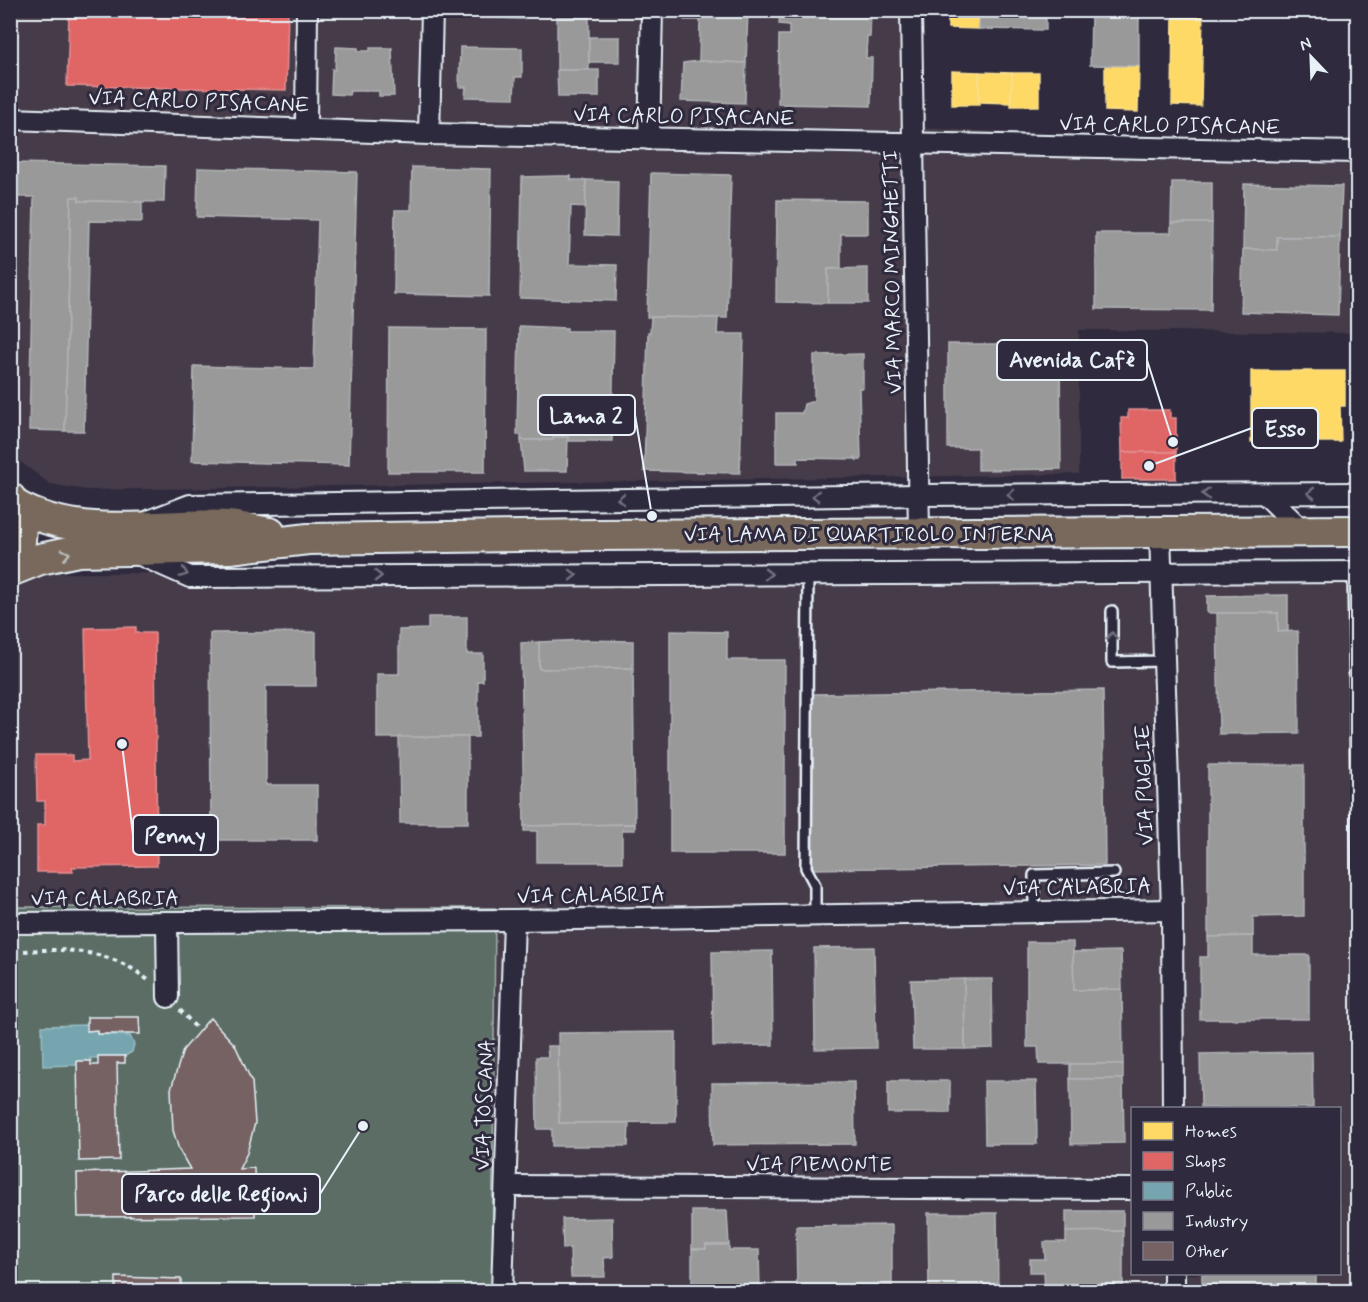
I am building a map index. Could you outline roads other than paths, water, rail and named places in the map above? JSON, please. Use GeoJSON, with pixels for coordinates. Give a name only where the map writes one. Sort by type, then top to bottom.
{"type":"FeatureCollection","features":[{"type":"Feature","properties":{"kind":"main road","name":"VIA LAMA DI QUARTIROLO INTERNA"},"geometry":{"type":"LineString","coordinates":[[13,501],[37,518],[82,526],[129,539],[230,548],[308,539],[1358,531]]}},
{"type":"Feature","properties":{"kind":"main road"},"geometry":{"type":"LineString","coordinates":[[13,501],[21,534],[16,577]]}},
{"type":"Feature","properties":{"kind":"main road","name":"VIA LAMA DI QUARTIROLO INTERNA"},"geometry":{"type":"LineString","coordinates":[[16,577],[40,559],[129,539]]}},
{"type":"Feature","properties":{"kind":"street"},"geometry":{"type":"LineString","coordinates":[[306,128],[307,10]]}},
{"type":"Feature","properties":{"kind":"street"},"geometry":{"type":"LineString","coordinates":[[429,134],[432,10]]}},
{"type":"Feature","properties":{"kind":"street"},"geometry":{"type":"LineString","coordinates":[[649,139],[652,10]]}},
{"type":"Feature","properties":{"kind":"street","name":"VIA MARCO MINGHETTI"},"geometry":{"type":"LineString","coordinates":[[911,10],[919,534]]}},
{"type":"Feature","properties":{"kind":"street","name":"VIA CARLO PISACANE"},"geometry":{"type":"LineString","coordinates":[[10,119],[429,134],[1358,152]]}},
{"type":"Feature","properties":{"kind":"street"},"geometry":{"type":"LineString","coordinates":[[1355,572],[190,577],[129,539],[190,506],[919,495],[1358,493]]}},
{"type":"Feature","properties":{"kind":"street"},"geometry":{"type":"LineString","coordinates":[[1265,494],[1304,532]]}},
{"type":"Feature","properties":{"kind":"street","name":"VIA PUGLIE"},"geometry":{"type":"LineString","coordinates":[[1160,532],[1172,910],[1173,1107]]}},
{"type":"Feature","properties":{"kind":"street","name":"VIA CALABRIA"},"geometry":{"type":"LineString","coordinates":[[10,923],[514,920],[1172,910]]}},
{"type":"Feature","properties":{"kind":"street","name":"VIA TOSCANA"},"geometry":{"type":"LineString","coordinates":[[502,1292],[514,920]]}},
{"type":"Feature","properties":{"kind":"street"},"geometry":{"type":"LineString","coordinates":[[167,922],[168,998]]}},
{"type":"Feature","properties":{"kind":"street","name":"VIA PIEMONTE"},"geometry":{"type":"LineString","coordinates":[[506,1186],[1131,1189]]}},
{"type":"Feature","properties":{"kind":"street"},"geometry":{"type":"LineString","coordinates":[[1174,1275],[1174,1292]]}},
{"type":"Feature","properties":{"kind":"lane"},"geometry":{"type":"LineString","coordinates":[[1355,572],[1358,925]]}},
{"type":"Feature","properties":{"kind":"lane"},"geometry":{"type":"LineString","coordinates":[[808,574],[806,868],[815,885],[815,915]]}},
{"type":"Feature","properties":{"kind":"lane"},"geometry":{"type":"LineString","coordinates":[[1112,611],[1112,662],[1164,660]]}},
{"type":"Feature","properties":{"kind":"lane"},"geometry":{"type":"LineString","coordinates":[[1034,912],[1034,875],[1114,873]]}},
{"type":"Feature","properties":{"kind":"place","name":"Avenida Cafè"},"geometry":{"type":"Point","coordinates":[1173,442]}},
{"type":"Feature","properties":{"kind":"place","name":"Esso"},"geometry":{"type":"Point","coordinates":[1149,466]}},
{"type":"Feature","properties":{"kind":"place","name":"Lama 2"},"geometry":{"type":"Point","coordinates":[652,516]}},
{"type":"Feature","properties":{"kind":"place","name":"Penny"},"geometry":{"type":"Point","coordinates":[122,744]}},
{"type":"Feature","properties":{"kind":"place","name":"Parco delle Regioni"},"geometry":{"type":"Point","coordinates":[363,1126]}}]}
